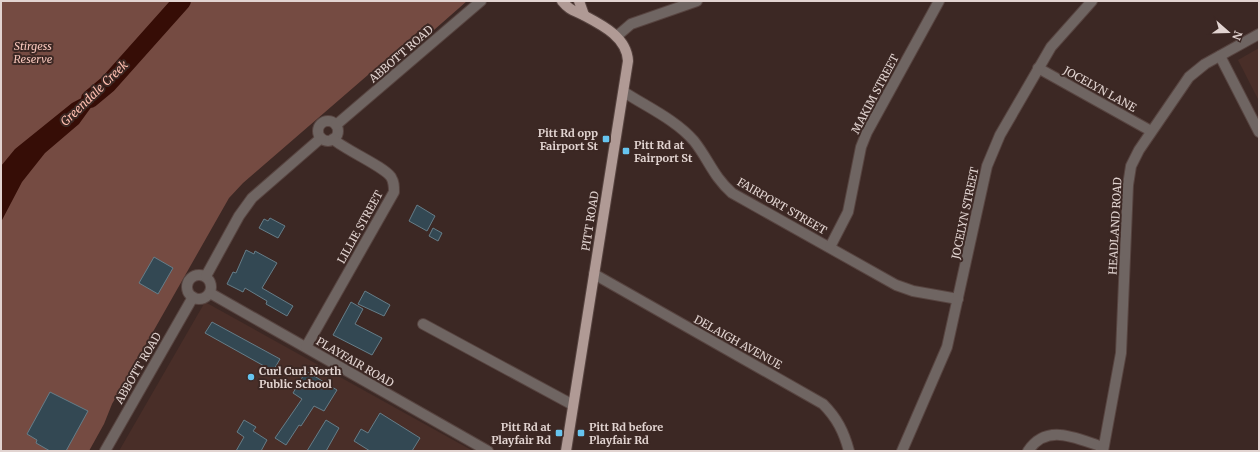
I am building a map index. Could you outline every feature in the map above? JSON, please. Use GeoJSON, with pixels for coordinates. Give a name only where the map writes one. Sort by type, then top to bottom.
{"type":"FeatureCollection","features":[{"type":"Feature","properties":{"kind":"main road","name":"PITT ROAD"},"geometry":{"type":"LineString","coordinates":[[562,1],[571,11],[584,15],[617,36],[628,54],[624,92],[566,451]]}},
{"type":"Feature","properties":{"kind":"main road"},"geometry":{"type":"LineString","coordinates":[[579,1],[584,15]]}},
{"type":"Feature","properties":{"kind":"street","name":"ABBOTT ROAD"},"geometry":{"type":"LineString","coordinates":[[336,125],[481,1]]}},
{"type":"Feature","properties":{"kind":"street"},"geometry":{"type":"LineString","coordinates":[[617,36],[631,24],[697,1]]}},
{"type":"Feature","properties":{"kind":"street","name":"MAKIM STREET"},"geometry":{"type":"LineString","coordinates":[[830,248],[848,212],[861,147],[867,132],[939,1]]}},
{"type":"Feature","properties":{"kind":"street","name":"JOCELYN STREET"},"geometry":{"type":"LineString","coordinates":[[902,451],[947,347],[987,166],[1000,135],[1051,47],[1092,1]]}},
{"type":"Feature","properties":{"kind":"street","name":"HEADLAND ROAD"},"geometry":{"type":"LineString","coordinates":[[1103,449],[1121,353],[1129,176],[1135,158],[1151,131],[1188,77],[1220,56],[1259,34]]}},
{"type":"Feature","properties":{"kind":"street"},"geometry":{"type":"LineString","coordinates":[[1220,56],[1259,132]]}},
{"type":"Feature","properties":{"kind":"street","name":"JOCELYN LANE"},"geometry":{"type":"LineString","coordinates":[[1038,68],[1151,131]]}},
{"type":"Feature","properties":{"kind":"street","name":"FAIRPORT STREET"},"geometry":{"type":"LineString","coordinates":[[624,92],[674,124],[694,141],[720,182],[732,193],[896,285],[913,291],[958,299]]}},
{"type":"Feature","properties":{"kind":"street"},"geometry":{"type":"LineString","coordinates":[[331,121],[336,125],[337,134],[333,139],[327,141],[321,138],[319,129],[322,123],[331,121]]}},
{"type":"Feature","properties":{"kind":"street"},"geometry":{"type":"LineString","coordinates":[[206,276],[239,216],[252,198],[321,138]]}},
{"type":"Feature","properties":{"kind":"street","name":"LILLIE STREET"},"geometry":{"type":"LineString","coordinates":[[306,347],[394,192],[394,185],[391,177],[385,171],[344,148],[333,139]]}},
{"type":"Feature","properties":{"kind":"street"},"geometry":{"type":"LineString","coordinates":[[198,274],[206,276],[211,282],[210,293],[204,298],[193,297],[187,288],[189,280],[198,274]]}},
{"type":"Feature","properties":{"kind":"street","name":"DELAIGH AVENUE"},"geometry":{"type":"LineString","coordinates":[[594,274],[823,404],[834,415],[843,429],[849,451]]}},
{"type":"Feature","properties":{"kind":"street","name":"PLAYFAIR ROAD"},"geometry":{"type":"LineString","coordinates":[[210,293],[488,451]]}},
{"type":"Feature","properties":{"kind":"street","name":"ABBOTT ROAD"},"geometry":{"type":"LineString","coordinates":[[105,451],[193,297]]}},
{"type":"Feature","properties":{"kind":"street"},"geometry":{"type":"LineString","coordinates":[[423,324],[573,405]]}},
{"type":"Feature","properties":{"kind":"street"},"geometry":{"type":"LineString","coordinates":[[1028,451],[1039,439],[1045,435],[1053,434],[1068,437],[1103,449]]}},
{"type":"Feature","properties":{"kind":"shaded area"},"geometry":{"type":"Polygon","coordinates":[[[1259,48],[1259,101],[1238,60],[1259,48]]]}},
{"type":"Feature","properties":{"kind":"shaded area","name":"Curl Curl North Public School"},"geometry":{"type":"Polygon","coordinates":[[[205,302],[473,451],[119,451],[205,302]]]}},
{"type":"Feature","properties":{"kind":"green space","name":"Stirgess Reserve"},"geometry":{"type":"Polygon","coordinates":[[[1,1],[467,1],[434,30],[428,23],[243,183],[229,198],[112,404],[104,424],[89,451],[1,451],[1,1]]]}},
{"type":"Feature","properties":{"kind":"water"},"geometry":{"type":"Polygon","coordinates":[[[108,84],[79,124],[45,153],[22,182],[1,222],[1,166],[15,149],[72,103],[108,84]]]}},
{"type":"Feature","properties":{"kind":"building"},"geometry":{"type":"Polygon","coordinates":[[[417,205],[435,216],[427,231],[409,221],[417,205]]]}},
{"type":"Feature","properties":{"kind":"building"},"geometry":{"type":"Polygon","coordinates":[[[270,218],[285,226],[278,238],[259,228],[264,219],[268,221],[270,218]]]}},
{"type":"Feature","properties":{"kind":"building"},"geometry":{"type":"Polygon","coordinates":[[[433,228],[442,233],[438,241],[429,236],[433,228]]]}},
{"type":"Feature","properties":{"kind":"building"},"geometry":{"type":"Polygon","coordinates":[[[246,250],[254,254],[255,251],[277,263],[262,288],[293,306],[287,316],[266,304],[267,301],[245,288],[243,292],[227,284],[233,272],[236,273],[246,250]]]}},
{"type":"Feature","properties":{"kind":"building"},"geometry":{"type":"Polygon","coordinates":[[[154,257],[173,268],[158,294],[139,283],[154,257]]]}},
{"type":"Feature","properties":{"kind":"building"},"geometry":{"type":"Polygon","coordinates":[[[365,291],[390,305],[384,316],[358,304],[365,291]]]}},
{"type":"Feature","properties":{"kind":"building"},"geometry":{"type":"Polygon","coordinates":[[[351,302],[363,309],[355,324],[382,338],[372,355],[333,335],[351,302]]]}},
{"type":"Feature","properties":{"kind":"building"},"geometry":{"type":"Polygon","coordinates":[[[212,322],[280,359],[273,371],[205,333],[212,322]]]}},
{"type":"Feature","properties":{"kind":"building"},"geometry":{"type":"Polygon","coordinates":[[[306,371],[337,390],[324,411],[314,406],[286,445],[275,438],[302,399],[293,393],[306,371]]]}},
{"type":"Feature","properties":{"kind":"building"},"geometry":{"type":"Polygon","coordinates":[[[50,392],[88,411],[66,451],[50,451],[36,443],[37,440],[27,434],[50,392]]]}},
{"type":"Feature","properties":{"kind":"building"},"geometry":{"type":"Polygon","coordinates":[[[380,413],[420,438],[412,451],[370,451],[354,441],[361,429],[368,433],[380,413]]]}},
{"type":"Feature","properties":{"kind":"building"},"geometry":{"type":"Polygon","coordinates":[[[244,420],[256,427],[253,431],[267,440],[261,451],[236,451],[244,437],[237,432],[244,420]]]}},
{"type":"Feature","properties":{"kind":"building"},"geometry":{"type":"Polygon","coordinates":[[[326,420],[339,428],[326,451],[307,451],[326,420]]]}},
{"type":"Feature","properties":{"kind":"waterway","name":"Greendale Creek"},"geometry":{"type":"LineString","coordinates":[[90,99],[108,84],[182,1]]}},
{"type":"Feature","properties":{"kind":"place","name":"Pitt Rd opp Fairport St"},"geometry":{"type":"Point","coordinates":[606,139]}},
{"type":"Feature","properties":{"kind":"place","name":"Pitt Rd at Fairport St"},"geometry":{"type":"Point","coordinates":[626,151]}},
{"type":"Feature","properties":{"kind":"place","name":"Curl Curl North Public School"},"geometry":{"type":"Point","coordinates":[251,377]}},
{"type":"Feature","properties":{"kind":"place","name":"Pitt Rd at Playfair Rd"},"geometry":{"type":"Point","coordinates":[559,433]}},
{"type":"Feature","properties":{"kind":"place","name":"Pitt Rd before Playfair Rd"},"geometry":{"type":"Point","coordinates":[581,433]}}]}
